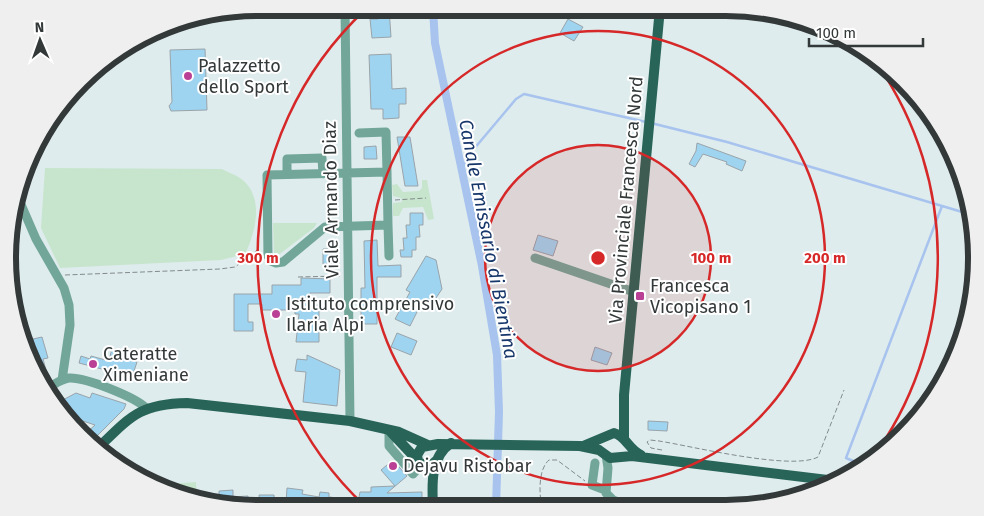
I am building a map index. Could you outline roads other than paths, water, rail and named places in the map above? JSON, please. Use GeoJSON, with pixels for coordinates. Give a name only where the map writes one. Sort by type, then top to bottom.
{"type":"FeatureCollection","features":[{"type":"Feature","properties":{"kind":"main road","name":"Via Provinciale Francesca Nord"},"geometry":{"type":"LineString","coordinates":[[624,395],[659,16]]}},
{"type":"Feature","properties":{"kind":"main road"},"geometry":{"type":"LineString","coordinates":[[605,454],[602,444],[620,414],[624,395]]}},
{"type":"Feature","properties":{"kind":"main road"},"geometry":{"type":"LineString","coordinates":[[618,457],[624,453],[624,395]]}},
{"type":"Feature","properties":{"kind":"main road"},"geometry":{"type":"LineString","coordinates":[[103,443],[129,418],[146,408],[166,404],[198,404],[350,421],[412,436],[436,449],[438,457],[432,500]]}},
{"type":"Feature","properties":{"kind":"main road"},"geometry":{"type":"LineString","coordinates":[[389,430],[420,463],[430,466],[455,444]]}},
{"type":"Feature","properties":{"kind":"main road"},"geometry":{"type":"LineString","coordinates":[[580,446],[618,434],[636,453],[647,458]]}},
{"type":"Feature","properties":{"kind":"main road"},"geometry":{"type":"LineString","coordinates":[[432,493],[420,463],[418,452],[422,446],[455,444],[580,446],[618,457],[647,458],[823,479]]}},
{"type":"Feature","properties":{"kind":"street","name":"Viale Armando Diaz"},"geometry":{"type":"LineString","coordinates":[[345,16],[350,421]]}},
{"type":"Feature","properties":{"kind":"street"},"geometry":{"type":"LineString","coordinates":[[359,133],[386,132],[389,256]]}},
{"type":"Feature","properties":{"kind":"street"},"geometry":{"type":"LineString","coordinates":[[287,174],[287,159],[322,158],[323,174]]}},
{"type":"Feature","properties":{"kind":"street"},"geometry":{"type":"LineString","coordinates":[[387,172],[267,175],[270,259],[273,263],[279,263],[325,227],[388,225]]}},
{"type":"Feature","properties":{"kind":"street"},"geometry":{"type":"LineString","coordinates":[[22,207],[36,239],[67,296],[70,315],[62,380]]}},
{"type":"Feature","properties":{"kind":"street"},"geometry":{"type":"LineString","coordinates":[[535,258],[634,292]]}},
{"type":"Feature","properties":{"kind":"street"},"geometry":{"type":"LineString","coordinates":[[53,385],[62,380],[76,378],[123,394],[146,408]]}},
{"type":"Feature","properties":{"kind":"street"},"geometry":{"type":"LineString","coordinates":[[605,454],[607,476],[605,490],[610,498],[614,500]]}},
{"type":"Feature","properties":{"kind":"street"},"geometry":{"type":"LineString","coordinates":[[607,476],[618,457]]}},
{"type":"Feature","properties":{"kind":"street"},"geometry":{"type":"LineString","coordinates":[[596,463],[592,483],[594,487],[605,490]]}},
{"type":"Feature","properties":{"kind":"waterway","name":"Canale Emissario di Bientina"},"geometry":{"type":"LineString","coordinates":[[433,16],[435,43],[482,266],[497,355],[499,412],[496,500]]}},
{"type":"Feature","properties":{"kind":"waterway"},"geometry":{"type":"LineString","coordinates":[[461,171],[468,156],[516,99],[524,94],[646,122]]}},
{"type":"Feature","properties":{"kind":"waterway"},"geometry":{"type":"LineString","coordinates":[[651,123],[727,142],[963,212]]}},
{"type":"Feature","properties":{"kind":"waterway"},"geometry":{"type":"LineString","coordinates":[[855,462],[846,458],[942,206]]}},
{"type":"Feature","properties":{"kind":"place","name":"Palazzetto dello Sport"},"geometry":{"type":"Point","coordinates":[188,76]}},
{"type":"Feature","properties":{"kind":"place","name":"Francesca Vicopisano 1"},"geometry":{"type":"Point","coordinates":[640,296]}},
{"type":"Feature","properties":{"kind":"place","name":"Istituto comprensivo Ilaria Alpi"},"geometry":{"type":"Point","coordinates":[276,314]}},
{"type":"Feature","properties":{"kind":"place","name":"Cateratte Ximeniane"},"geometry":{"type":"Point","coordinates":[93,364]}},
{"type":"Feature","properties":{"kind":"place","name":"Dejavu Ristobar"},"geometry":{"type":"Point","coordinates":[393,466]}}]}
